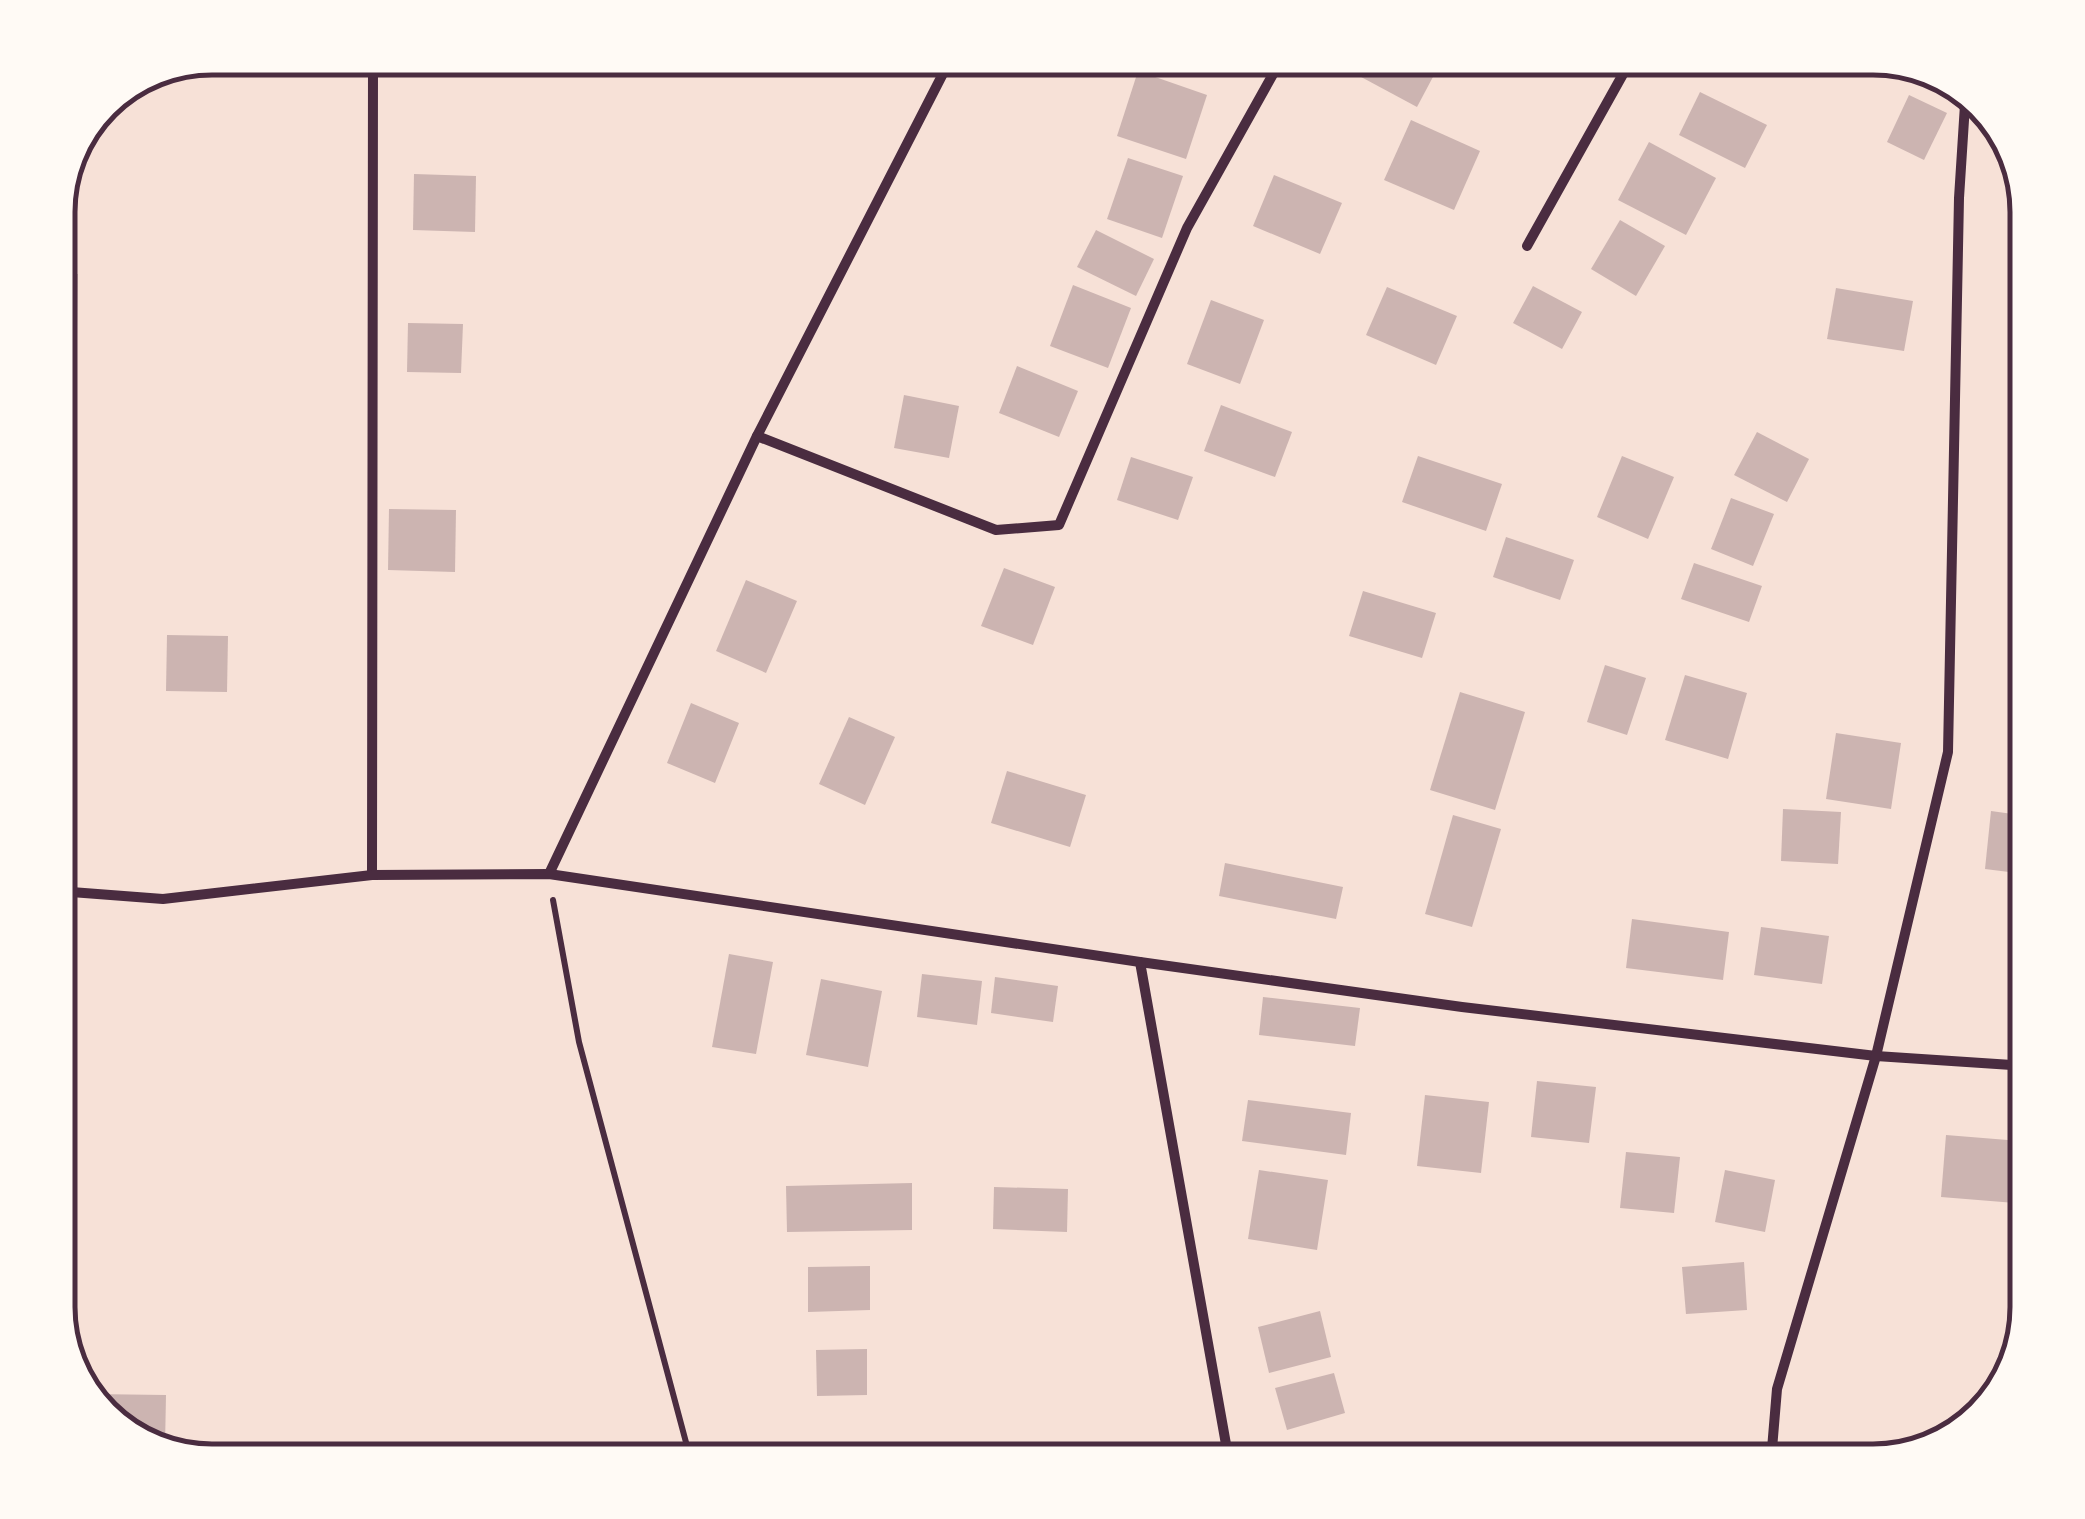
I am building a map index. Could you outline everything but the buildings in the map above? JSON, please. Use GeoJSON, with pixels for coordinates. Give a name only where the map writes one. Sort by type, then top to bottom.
{"type":"FeatureCollection","features":[{"type":"Feature","properties":{"kind":"street"},"geometry":{"type":"LineString","coordinates":[[372,875],[373,75]]}},
{"type":"Feature","properties":{"kind":"street"},"geometry":{"type":"LineString","coordinates":[[549,874],[757,436],[942,75]]}},
{"type":"Feature","properties":{"kind":"street"},"geometry":{"type":"LineString","coordinates":[[757,436],[996,530],[1059,525],[1187,228],[1272,75]]}},
{"type":"Feature","properties":{"kind":"street"},"geometry":{"type":"LineString","coordinates":[[1527,246],[1623,75]]}},
{"type":"Feature","properties":{"kind":"street"},"geometry":{"type":"LineString","coordinates":[[1772,1444],[1777,1389],[1876,1056],[1948,752],[1959,198],[1965,111]]}},
{"type":"Feature","properties":{"kind":"street"},"geometry":{"type":"LineString","coordinates":[[75,892],[164,899],[372,875],[549,874],[1462,1007],[1876,1056],[2010,1065]]}},
{"type":"Feature","properties":{"kind":"street"},"geometry":{"type":"LineString","coordinates":[[1140,962],[1226,1444]]}},
{"type":"Feature","properties":{"kind":"path"},"geometry":{"type":"LineString","coordinates":[[549,874],[578,1042],[685,1444]]}}]}
